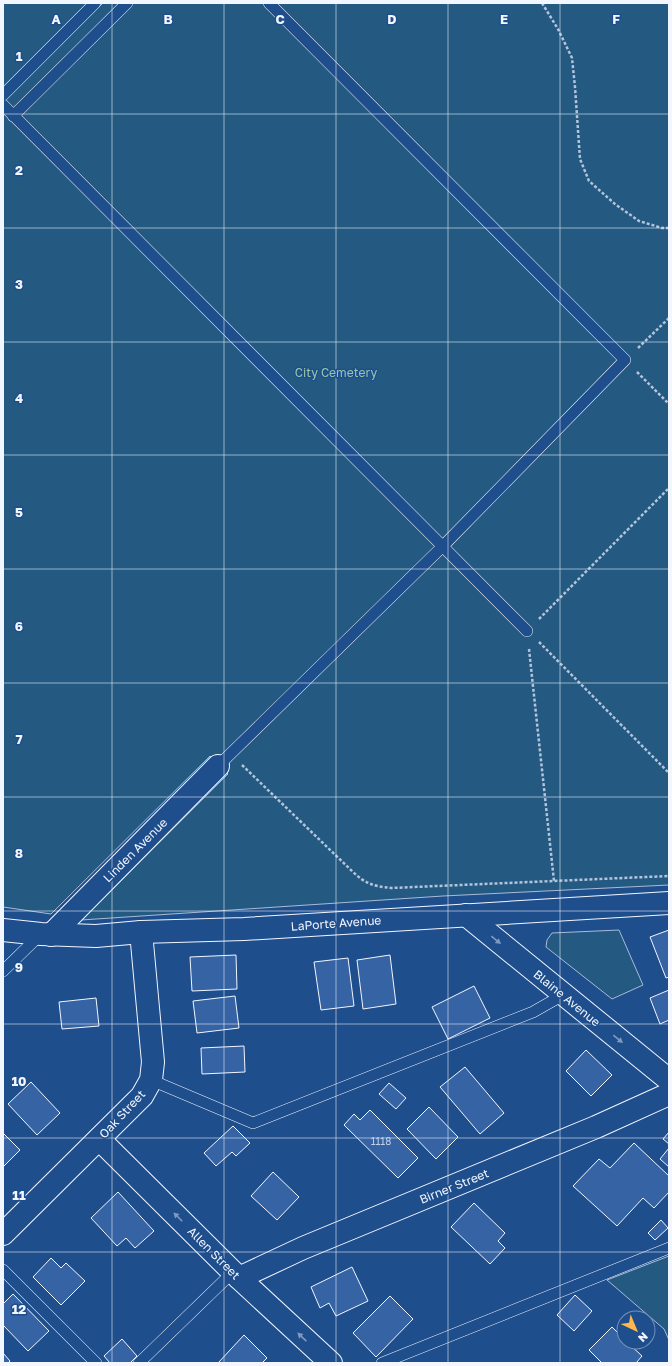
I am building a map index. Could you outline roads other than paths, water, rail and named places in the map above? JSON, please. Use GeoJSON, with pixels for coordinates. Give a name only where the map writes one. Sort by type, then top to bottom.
{"type":"FeatureCollection","features":[{"type":"Feature","properties":{"kind":"street","name":"Linden Avenue"},"geometry":{"type":"LineString","coordinates":[[46,934],[224,760]]}},
{"type":"Feature","properties":{"kind":"street","name":"LaPorte Avenue"},"geometry":{"type":"LineString","coordinates":[[3,930],[46,934],[96,936],[141,932],[244,929],[669,903]]}},
{"type":"Feature","properties":{"kind":"street","name":"Blaine Avenue"},"geometry":{"type":"LineString","coordinates":[[466,915],[669,1080]]}},
{"type":"Feature","properties":{"kind":"street","name":"Oak Street"},"geometry":{"type":"LineString","coordinates":[[3,1234],[142,1096],[151,1080],[153,1062],[141,932]]}},
{"type":"Feature","properties":{"kind":"street","name":"Birner Street"},"geometry":{"type":"LineString","coordinates":[[236,1275],[596,1128],[669,1094]]}},
{"type":"Feature","properties":{"kind":"street","name":"Allen Street"},"geometry":{"type":"LineString","coordinates":[[100,1139],[236,1275],[331,1363]]}},
{"type":"Feature","properties":{"kind":"lane"},"geometry":{"type":"LineString","coordinates":[[3,95],[95,3]]}},
{"type":"Feature","properties":{"kind":"lane"},"geometry":{"type":"LineString","coordinates":[[13,116],[128,3]]}},
{"type":"Feature","properties":{"kind":"lane"},"geometry":{"type":"LineString","coordinates":[[224,760],[443,546],[625,360],[268,3]]}},
{"type":"Feature","properties":{"kind":"lane"},"geometry":{"type":"LineString","coordinates":[[3,105],[527,631]]}},
{"type":"Feature","properties":{"kind":"lane"},"geometry":{"type":"LineString","coordinates":[[3,971],[46,934]]}},
{"type":"Feature","properties":{"kind":"lane"},"geometry":{"type":"LineString","coordinates":[[151,1080],[253,1123],[533,1012],[563,995]]}},
{"type":"Feature","properties":{"kind":"lane"},"geometry":{"type":"LineString","coordinates":[[382,1363],[669,1248]]}},
{"type":"Feature","properties":{"kind":"lane"},"geometry":{"type":"LineString","coordinates":[[3,1270],[96,1363]]}},
{"type":"Feature","properties":{"kind":"lane"},"geometry":{"type":"LineString","coordinates":[[139,1363],[236,1275]]}},
{"type":"Feature","properties":{"kind":"park label","name":"City Cemetery"},"geometry":{"type":"Point","coordinates":[336,372]}}]}
